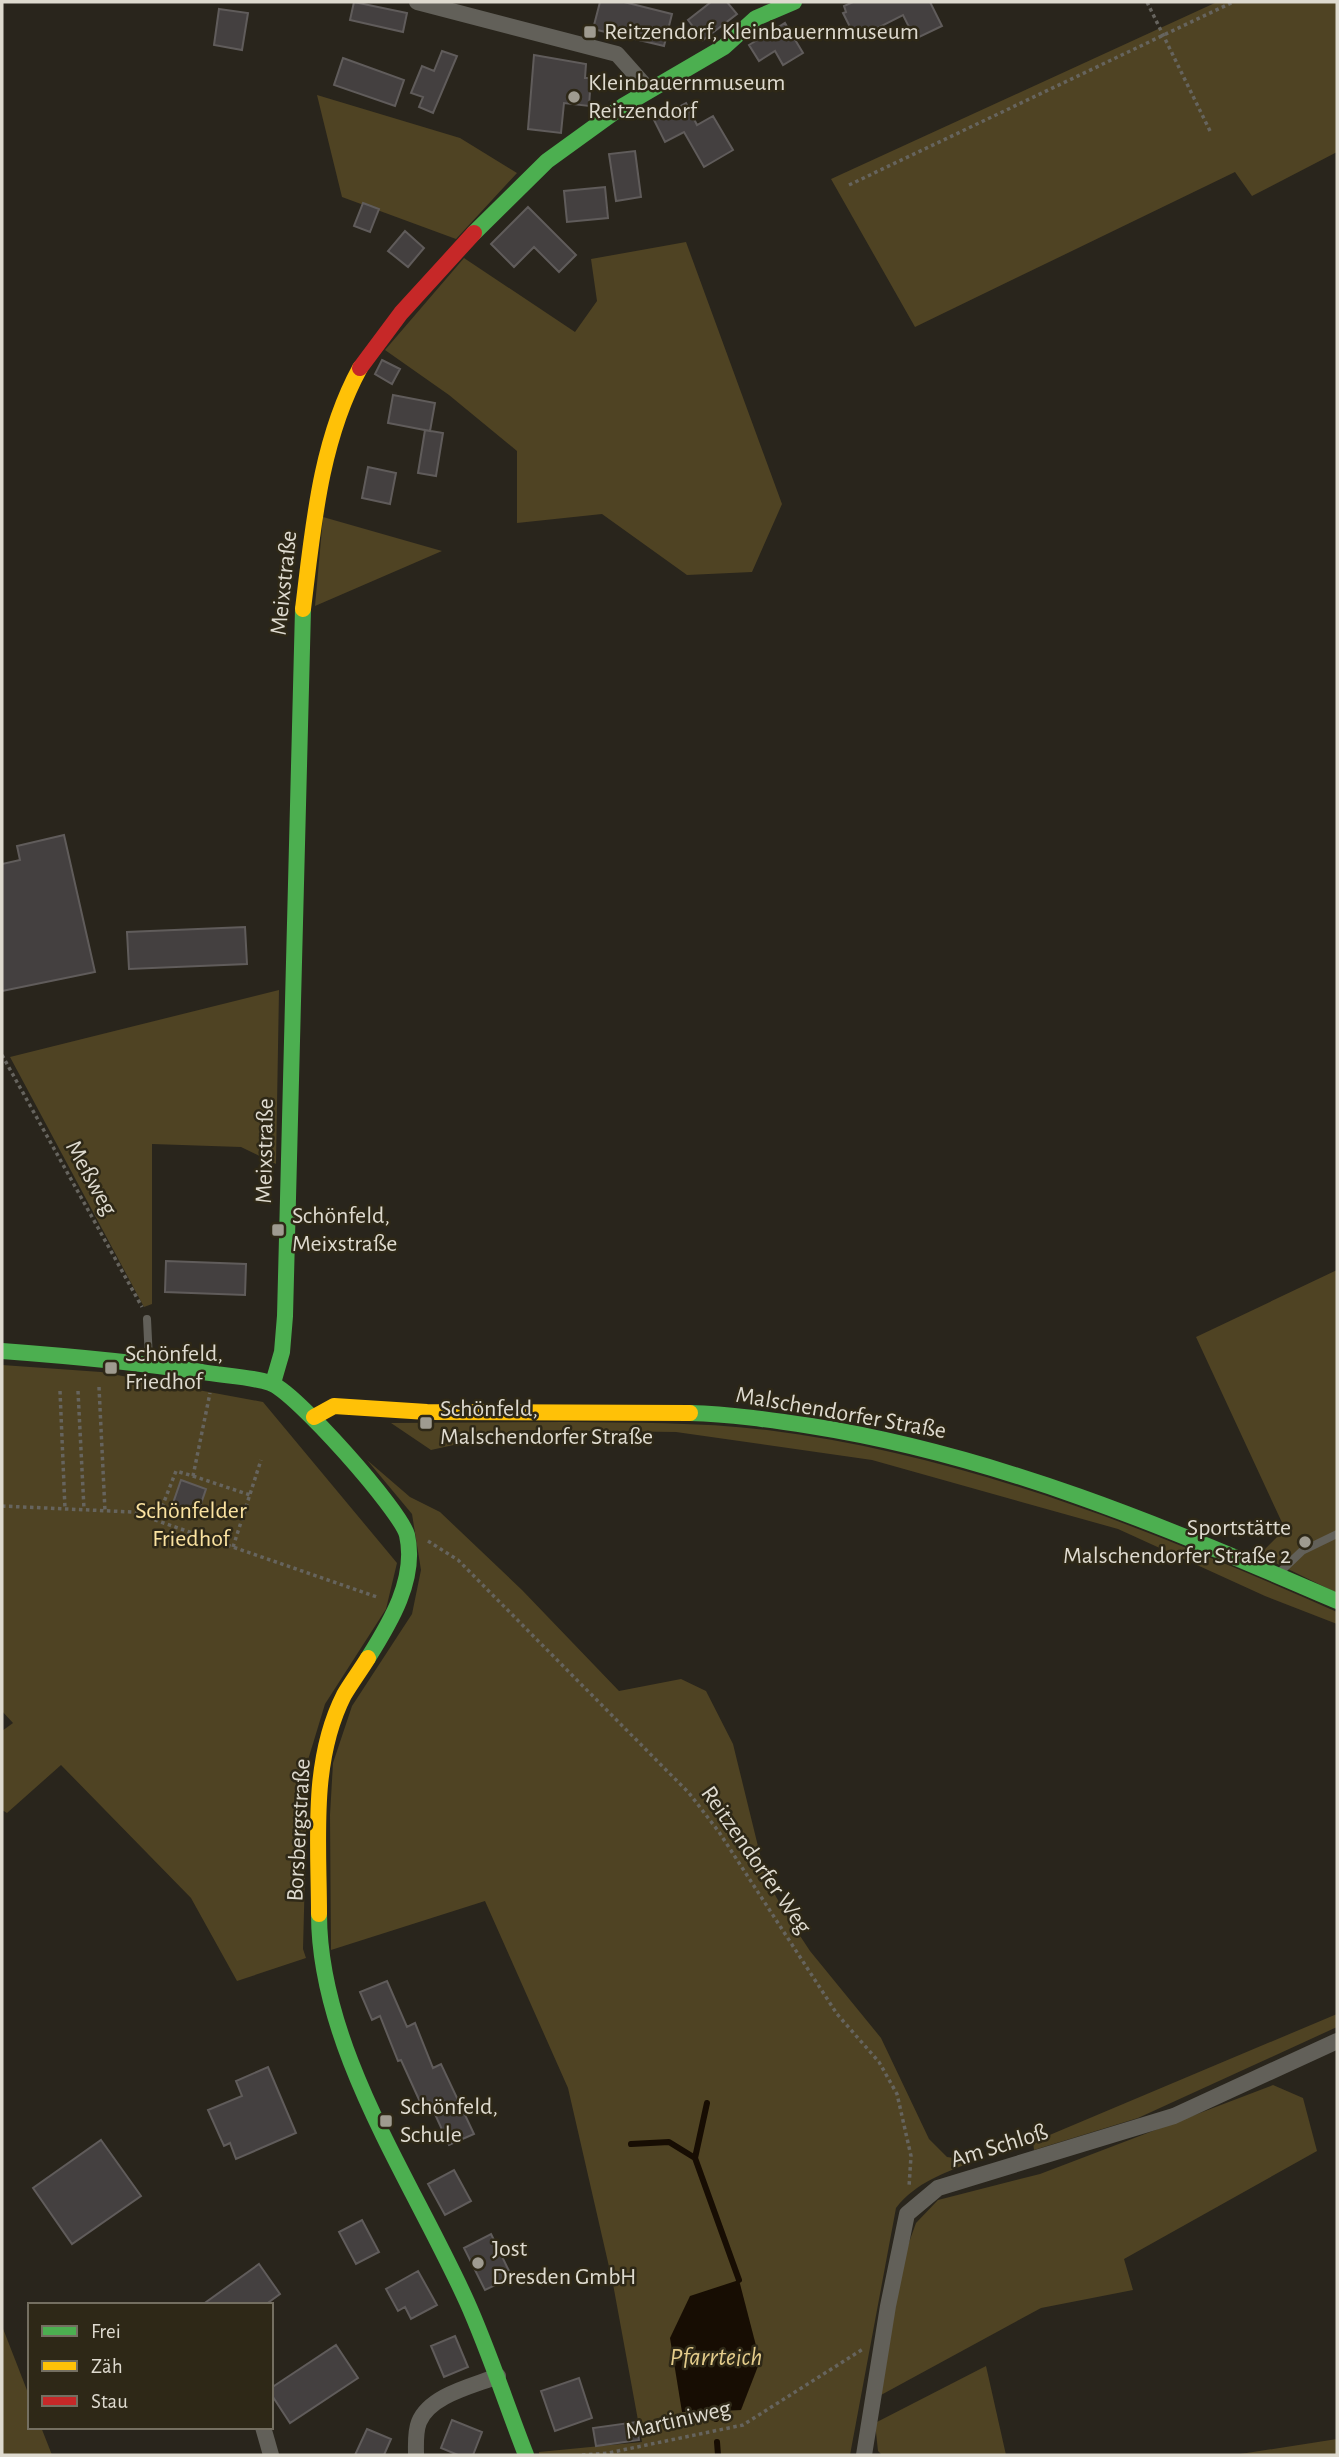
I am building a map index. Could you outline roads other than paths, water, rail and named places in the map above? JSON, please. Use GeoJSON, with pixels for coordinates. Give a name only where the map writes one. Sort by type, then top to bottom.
{"type":"FeatureCollection","features":[{"type":"Feature","properties":{"kind":"street"},"geometry":{"type":"LineString","coordinates":[[416,2],[617,54],[649,90]]}},
{"type":"Feature","properties":{"kind":"street","name":"Meixstraße"},"geometry":{"type":"LineString","coordinates":[[273,1383],[282,1352],[285,1317],[301,630],[314,515],[332,438],[347,392],[370,351],[410,303],[489,217],[547,161],[649,90],[724,47],[757,10],[794,2]]}},
{"type":"Feature","properties":{"kind":"street"},"geometry":{"type":"LineString","coordinates":[[2,1351],[149,1363],[273,1383],[314,1417]]}},
{"type":"Feature","properties":{"kind":"street","name":"Malschendorfer Straße"},"geometry":{"type":"LineString","coordinates":[[314,1417],[334,1406],[427,1412],[694,1413],[770,1420],[874,1436],[977,1461],[1076,1493],[1337,1601]]}},
{"type":"Feature","properties":{"kind":"street","name":"Borsbergstraße"},"geometry":{"type":"LineString","coordinates":[[314,1417],[385,1500],[407,1534],[407,1567],[397,1606],[344,1696],[328,1738],[319,1784],[318,1947],[325,1987],[358,2075],[401,2174],[467,2302],[498,2376],[526,2455]]}},
{"type":"Feature","properties":{"kind":"street","name":"Am Schloß"},"geometry":{"type":"LineString","coordinates":[[864,2455],[883,2336],[907,2214],[938,2188],[1174,2116],[1337,2041]]}},
{"type":"Feature","properties":{"kind":"street"},"geometry":{"type":"LineString","coordinates":[[416,2455],[417,2424],[425,2412],[439,2400],[498,2376]]}},
{"type":"Feature","properties":{"kind":"street"},"geometry":{"type":"LineString","coordinates":[[264,2429],[271,2455]]}},
{"type":"Feature","properties":{"kind":"lane"},"geometry":{"type":"LineString","coordinates":[[147,1319],[149,1363]]}},
{"type":"Feature","properties":{"kind":"lane"},"geometry":{"type":"LineString","coordinates":[[1277,1575],[1302,1551],[1337,1534]]}},
{"type":"Feature","properties":{"kind":"water","name":"Pfarrteich"},"geometry":{"type":"Polygon","coordinates":[[[739,2280],[760,2361],[741,2410],[682,2412],[670,2338],[690,2296],[739,2280]]]}},
{"type":"Feature","properties":{"kind":"waterway"},"geometry":{"type":"LineString","coordinates":[[707,2103],[695,2158],[739,2280]]}},
{"type":"Feature","properties":{"kind":"waterway"},"geometry":{"type":"LineString","coordinates":[[631,2144],[669,2142],[695,2158]]}},
{"type":"Feature","properties":{"kind":"waterway"},"geometry":{"type":"LineString","coordinates":[[716,2411],[716,2419]]}},
{"type":"Feature","properties":{"kind":"waterway"},"geometry":{"type":"LineString","coordinates":[[717,2442],[718,2455]]}},
{"type":"Feature","properties":{"kind":"place","name":"Reitzendorf, Kleinbauernmuseum"},"geometry":{"type":"Point","coordinates":[590,32]}},
{"type":"Feature","properties":{"kind":"place","name":"Kleinbauernmuseum Reitzendorf"},"geometry":{"type":"Point","coordinates":[574,97]}},
{"type":"Feature","properties":{"kind":"place","name":"Schönfeld, Meixstraße"},"geometry":{"type":"Point","coordinates":[278,1230]}},
{"type":"Feature","properties":{"kind":"place","name":"Schönfeld, Friedhof"},"geometry":{"type":"Point","coordinates":[111,1368]}},
{"type":"Feature","properties":{"kind":"place","name":"Schönfeld, Malschendorfer Straße"},"geometry":{"type":"Point","coordinates":[426,1423]}},
{"type":"Feature","properties":{"kind":"place","name":"Sportstätte Malschendorfer Straße 2"},"geometry":{"type":"Point","coordinates":[1305,1542]}},
{"type":"Feature","properties":{"kind":"place","name":"Schönfeld, Schule"},"geometry":{"type":"Point","coordinates":[386,2121]}},
{"type":"Feature","properties":{"kind":"place","name":"Jost Dresden GmbH"},"geometry":{"type":"Point","coordinates":[478,2263]}},
{"type":"Feature","properties":{"kind":"park label","name":"Schönfelder Friedhof"},"geometry":{"type":"Point","coordinates":[191,1525]}}]}
